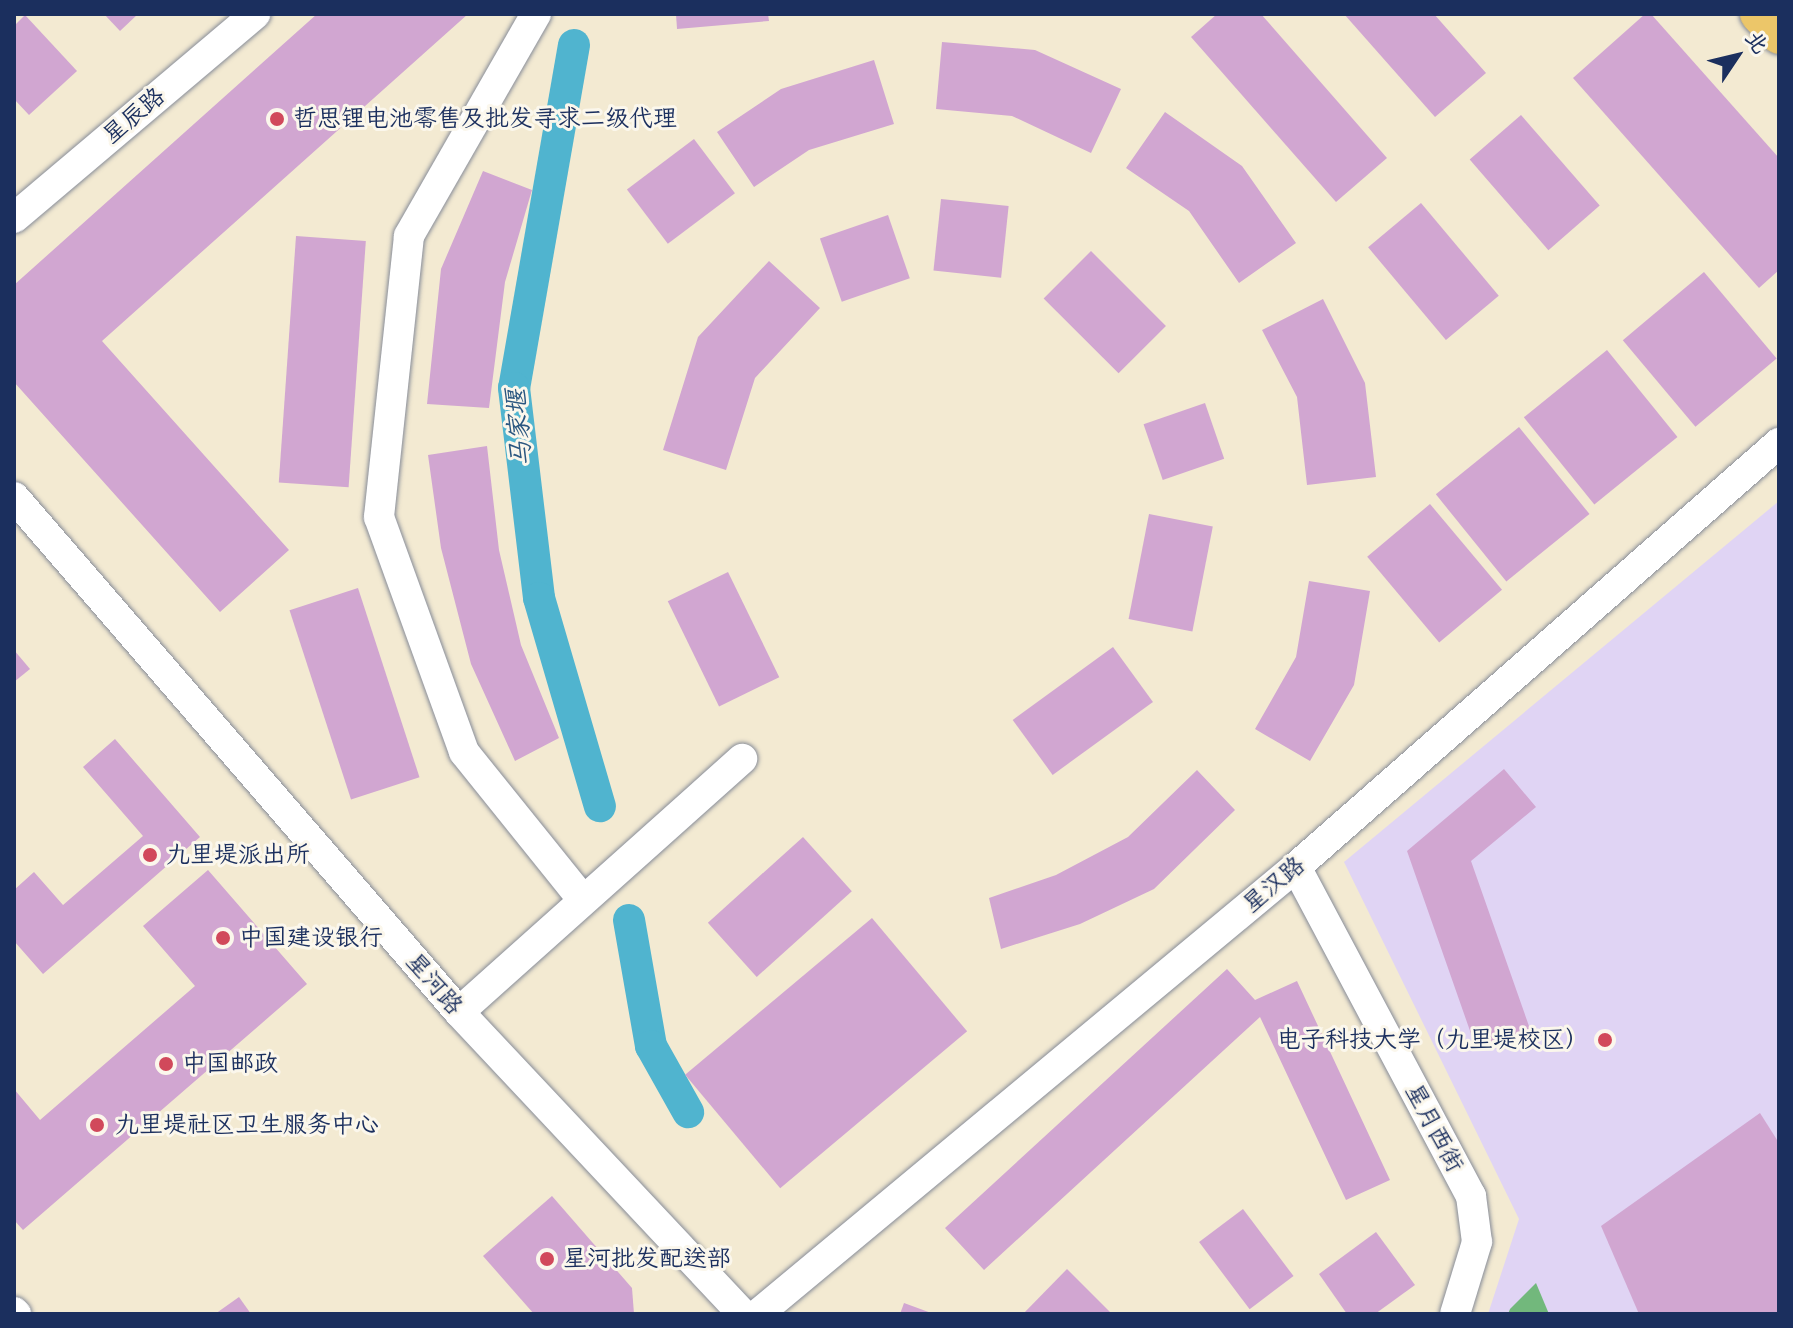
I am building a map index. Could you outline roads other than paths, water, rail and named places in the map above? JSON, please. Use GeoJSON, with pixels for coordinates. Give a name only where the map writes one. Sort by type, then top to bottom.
{"type":"FeatureCollection","features":[{"type":"Feature","properties":{"kind":"main road"},"geometry":{"type":"LineString","coordinates":[[1759,14],[1779,35]]}},
{"type":"Feature","properties":{"kind":"street","name":"星辰路"},"geometry":{"type":"LineString","coordinates":[[14,218],[255,14]]}},
{"type":"Feature","properties":{"kind":"street"},"geometry":{"type":"LineString","coordinates":[[536,14],[409,236],[379,517],[464,752],[582,899]]}},
{"type":"Feature","properties":{"kind":"street","name":"星汉路"},"geometry":{"type":"LineString","coordinates":[[758,1314],[1296,867],[1779,443]]}},
{"type":"Feature","properties":{"kind":"street","name":"星河路"},"geometry":{"type":"LineString","coordinates":[[14,497],[459,1012],[743,1314]]}},
{"type":"Feature","properties":{"kind":"street"},"geometry":{"type":"LineString","coordinates":[[459,1012],[742,759]]}},
{"type":"Feature","properties":{"kind":"street","name":"星月西街"},"geometry":{"type":"LineString","coordinates":[[1296,867],[1471,1196],[1477,1242],[1455,1314]]}},
{"type":"Feature","properties":{"kind":"waterway","name":"马家堰"},"geometry":{"type":"LineString","coordinates":[[574,45],[514,388],[539,598],[600,806]]}},
{"type":"Feature","properties":{"kind":"waterway","name":"马家堰"},"geometry":{"type":"LineString","coordinates":[[629,920],[651,1046],[688,1112]]}},
{"type":"Feature","properties":{"kind":"place","name":"哲思锂电池零售及批发寻求二级代理"},"geometry":{"type":"Point","coordinates":[277,119]}},
{"type":"Feature","properties":{"kind":"place","name":"九里堤派出所"},"geometry":{"type":"Point","coordinates":[150,855]}},
{"type":"Feature","properties":{"kind":"place","name":"中国建设银行"},"geometry":{"type":"Point","coordinates":[223,938]}},
{"type":"Feature","properties":{"kind":"place","name":"电子科技大学（九里堤校区）"},"geometry":{"type":"Point","coordinates":[1605,1040]}},
{"type":"Feature","properties":{"kind":"place","name":"中国邮政"},"geometry":{"type":"Point","coordinates":[166,1064]}},
{"type":"Feature","properties":{"kind":"place","name":"九里堤社区卫生服务中心"},"geometry":{"type":"Point","coordinates":[97,1125]}},
{"type":"Feature","properties":{"kind":"place","name":"星河批发配送部"},"geometry":{"type":"Point","coordinates":[547,1259]}}]}
